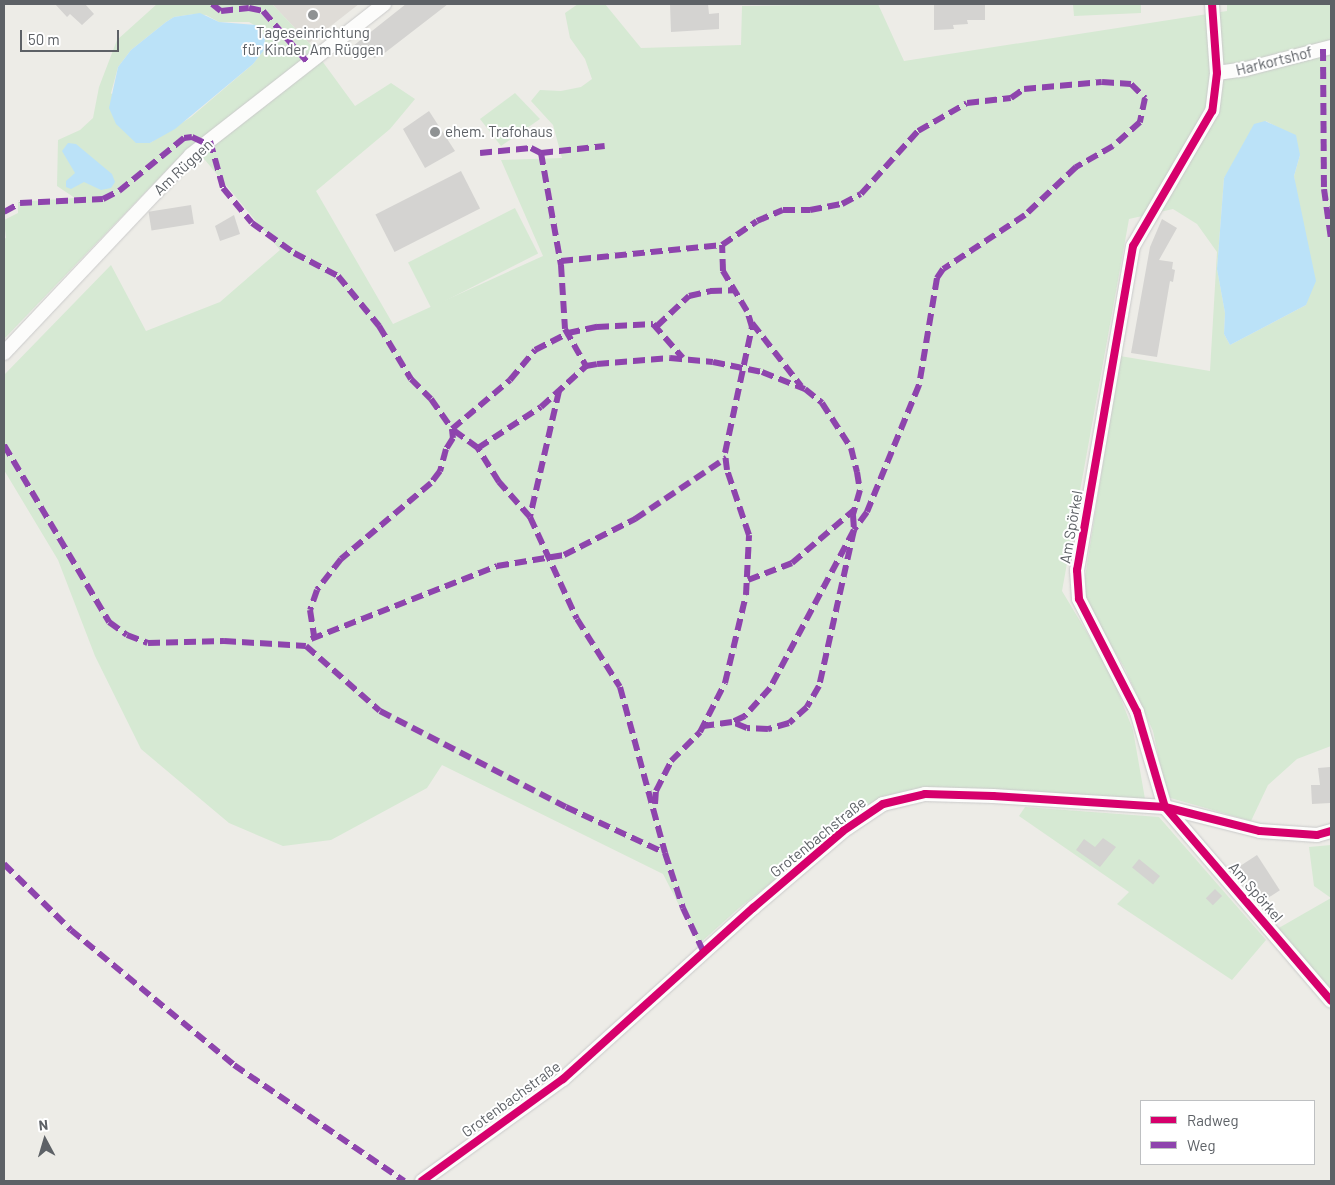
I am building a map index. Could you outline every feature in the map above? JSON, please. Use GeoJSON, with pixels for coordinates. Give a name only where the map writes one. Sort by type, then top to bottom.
{"type":"FeatureCollection","features":[{"type":"Feature","properties":{"kind":"street","name":"Am Rüggen"},"geometry":{"type":"LineString","coordinates":[[4,353],[192,155],[384,4]]}},
{"type":"Feature","properties":{"kind":"street","name":"Am Spörkel"},"geometry":{"type":"LineString","coordinates":[[1212,4],[1217,73],[1212,111],[1133,246],[1077,570],[1079,599],[1138,712],[1165,807],[1331,1001]]}},
{"type":"Feature","properties":{"kind":"street","name":"Harkortshof"},"geometry":{"type":"LineString","coordinates":[[1217,73],[1246,69],[1331,47]]}},
{"type":"Feature","properties":{"kind":"street","name":"Grotenbachstraße"},"geometry":{"type":"LineString","coordinates":[[422,1181],[563,1079],[776,888],[843,831],[883,804],[925,794],[959,794],[1165,807],[1260,831],[1317,835],[1331,831]]}},
{"type":"Feature","properties":{"kind":"shaded area","name":"Tageseinrichtung für Kinder Am Rüggen"},"geometry":{"type":"Polygon","coordinates":[[[272,4],[359,4],[309,43],[272,4]]]}},
{"type":"Feature","properties":{"kind":"green space"},"geometry":{"type":"Polygon","coordinates":[[[157,4],[272,4],[309,43],[355,106],[391,83],[415,99],[390,129],[316,191],[393,324],[543,256],[501,160],[562,158],[553,125],[531,101],[540,90],[561,91],[581,87],[592,79],[585,59],[570,38],[565,13],[578,4],[605,4],[641,48],[741,45],[742,6],[878,4],[904,61],[1227,11],[1227,4],[1331,4],[1331,746],[1297,759],[1268,785],[1251,821],[1167,797],[1153,731],[1125,669],[1086,603],[1085,577],[1120,356],[1210,371],[1217,252],[1197,224],[1173,209],[1129,219],[1062,591],[1110,671],[1133,730],[1145,799],[929,787],[880,797],[739,908],[699,944],[663,874],[442,765],[427,788],[331,840],[283,846],[229,823],[141,749],[95,656],[58,560],[4,470],[4,375],[111,265],[146,331],[220,302],[280,250],[205,160],[189,147],[4,339],[4,239],[6,238],[4,220],[18,213],[18,202],[75,198],[57,186],[58,140],[80,130],[93,118],[99,87],[117,40],[157,4]],[[194,14],[174,17],[166,22],[131,50],[118,67],[111,93],[150,143],[191,117],[253,64],[264,50],[265,38],[261,29],[249,22],[219,22],[206,15],[194,14]],[[1266,121],[1224,178],[1217,269],[1225,313],[1224,334],[1230,345],[1306,305],[1308,295],[1294,176],[1300,155],[1279,128],[1266,121]]]}},
{"type":"Feature","properties":{"kind":"green space"},"geometry":{"type":"Polygon","coordinates":[[[1073,4],[1141,4],[1141,13],[1074,16],[1073,4]]]}},
{"type":"Feature","properties":{"kind":"green space"},"geometry":{"type":"Polygon","coordinates":[[[515,93],[540,119],[501,146],[480,119],[515,93]]]}},
{"type":"Feature","properties":{"kind":"green space"},"geometry":{"type":"Polygon","coordinates":[[[515,208],[538,253],[431,308],[408,262],[515,208]]]}},
{"type":"Feature","properties":{"kind":"green space"},"geometry":{"type":"Polygon","coordinates":[[[1025,807],[1159,817],[1266,940],[1232,980],[1117,904],[1129,892],[1019,816],[1025,807]]]}},
{"type":"Feature","properties":{"kind":"green space"},"geometry":{"type":"Polygon","coordinates":[[[1331,845],[1331,898],[1314,886],[1309,847],[1331,845]]]}},
{"type":"Feature","properties":{"kind":"green space"},"geometry":{"type":"Polygon","coordinates":[[[1331,898],[1331,993],[1277,929],[1331,898]]]}},
{"type":"Feature","properties":{"kind":"water"},"geometry":{"type":"Polygon","coordinates":[[[200,13],[219,22],[257,25],[265,38],[264,50],[253,64],[175,129],[150,143],[136,143],[116,124],[109,108],[118,67],[131,50],[166,22],[174,17],[200,13]]]}},
{"type":"Feature","properties":{"kind":"water"},"geometry":{"type":"Polygon","coordinates":[[[1265,121],[1296,135],[1300,155],[1294,176],[1316,281],[1306,305],[1230,345],[1224,334],[1225,313],[1217,269],[1224,178],[1254,124],[1265,121]]]}},
{"type":"Feature","properties":{"kind":"water"},"geometry":{"type":"Polygon","coordinates":[[[68,143],[76,144],[112,174],[115,182],[111,188],[101,190],[84,182],[71,189],[66,187],[66,181],[75,173],[62,151],[68,143]]]}},
{"type":"Feature","properties":{"kind":"building"},"geometry":{"type":"Polygon","coordinates":[[[55,4],[85,4],[94,14],[82,25],[70,14],[67,17],[55,4]]]}},
{"type":"Feature","properties":{"kind":"building"},"geometry":{"type":"Polygon","coordinates":[[[406,4],[448,4],[382,55],[374,58],[370,52],[362,58],[353,46],[406,4]]]}},
{"type":"Feature","properties":{"kind":"building"},"geometry":{"type":"Polygon","coordinates":[[[670,4],[708,4],[709,14],[719,13],[719,29],[671,32],[670,4]]]}},
{"type":"Feature","properties":{"kind":"building"},"geometry":{"type":"Polygon","coordinates":[[[934,4],[985,5],[985,20],[967,20],[968,24],[953,25],[954,29],[934,30],[934,4]]]}},
{"type":"Feature","properties":{"kind":"building"},"geometry":{"type":"Polygon","coordinates":[[[429,111],[455,151],[425,168],[403,129],[429,111]]]}},
{"type":"Feature","properties":{"kind":"building"},"geometry":{"type":"Polygon","coordinates":[[[461,171],[480,208],[395,252],[375,215],[461,171]]]}},
{"type":"Feature","properties":{"kind":"building"},"geometry":{"type":"Polygon","coordinates":[[[191,205],[194,224],[152,230],[149,212],[191,205]]]}},
{"type":"Feature","properties":{"kind":"building"},"geometry":{"type":"Polygon","coordinates":[[[234,215],[240,234],[220,241],[215,226],[234,215]]]}},
{"type":"Feature","properties":{"kind":"building"},"geometry":{"type":"Polygon","coordinates":[[[1162,219],[1177,228],[1159,260],[1173,262],[1172,269],[1175,270],[1173,282],[1170,281],[1157,357],[1131,353],[1150,247],[1162,219]]]}},
{"type":"Feature","properties":{"kind":"building"},"geometry":{"type":"Polygon","coordinates":[[[1330,767],[1330,803],[1312,804],[1311,785],[1320,785],[1318,768],[1330,767]]]}},
{"type":"Feature","properties":{"kind":"building"},"geometry":{"type":"Polygon","coordinates":[[[1103,838],[1116,847],[1100,867],[1076,850],[1084,839],[1095,847],[1103,838]]]}},
{"type":"Feature","properties":{"kind":"building"},"geometry":{"type":"Polygon","coordinates":[[[1257,855],[1280,890],[1262,902],[1239,866],[1257,855]]]}},
{"type":"Feature","properties":{"kind":"building"},"geometry":{"type":"Polygon","coordinates":[[[1139,859],[1160,876],[1153,885],[1132,868],[1139,859]]]}},
{"type":"Feature","properties":{"kind":"building"},"geometry":{"type":"Polygon","coordinates":[[[1215,889],[1222,896],[1213,905],[1206,898],[1215,889]]]}},
{"type":"Feature","properties":{"kind":"marked path"},"geometry":{"type":"LineString","coordinates":[[212,4],[221,11],[249,8],[263,11],[308,63]]}},
{"type":"Feature","properties":{"kind":"marked path"},"geometry":{"type":"LineString","coordinates":[[1323,49],[1324,189],[1331,239]]}},
{"type":"Feature","properties":{"kind":"marked path"},"geometry":{"type":"LineString","coordinates":[[561,261],[722,245],[757,221],[783,210],[810,210],[842,204],[861,194],[918,131],[967,103],[1011,98],[1024,89],[1102,82],[1131,84],[1145,98],[1140,122],[1113,146],[1076,167],[1025,215],[943,269],[937,278],[919,385],[867,512],[854,530],[819,686],[807,707],[789,723],[768,729],[747,728],[732,722]]}},
{"type":"Feature","properties":{"kind":"marked path"},"geometry":{"type":"LineString","coordinates":[[4,212],[20,203],[103,199],[119,191],[184,138],[192,137],[207,144]]}},
{"type":"Feature","properties":{"kind":"marked path"},"geometry":{"type":"LineString","coordinates":[[210,141],[223,188],[252,223],[294,253],[338,276],[379,326],[411,379],[431,399],[452,429],[453,438],[446,449],[440,471],[431,483],[341,559],[317,590],[310,610],[314,636]]}},
{"type":"Feature","properties":{"kind":"marked path"},"geometry":{"type":"LineString","coordinates":[[480,153],[531,148],[541,153],[605,146]]}},
{"type":"Feature","properties":{"kind":"marked path"},"geometry":{"type":"LineString","coordinates":[[541,153],[561,265],[565,329],[586,366]]}},
{"type":"Feature","properties":{"kind":"marked path"},"geometry":{"type":"LineString","coordinates":[[655,804],[656,791],[671,761],[700,732],[725,683],[746,595],[749,535],[727,470],[725,453],[752,327],[747,311],[723,271],[722,245]]}},
{"type":"Feature","properties":{"kind":"marked path"},"geometry":{"type":"LineString","coordinates":[[657,326],[689,296],[710,291],[735,290]]}},
{"type":"Feature","properties":{"kind":"marked path"},"geometry":{"type":"LineString","coordinates":[[752,323],[801,386]]}},
{"type":"Feature","properties":{"kind":"marked path"},"geometry":{"type":"LineString","coordinates":[[530,517],[499,482],[478,448],[452,429],[510,380],[535,350],[568,333],[597,327],[653,324],[683,358]]}},
{"type":"Feature","properties":{"kind":"marked path"},"geometry":{"type":"LineString","coordinates":[[478,448],[541,407],[586,366],[597,364],[670,358],[713,362],[762,372],[805,389],[822,403],[851,448],[860,490],[853,515],[854,530],[770,688],[745,716],[732,722],[703,726]]}},
{"type":"Feature","properties":{"kind":"marked path"},"geometry":{"type":"LineString","coordinates":[[559,391],[530,517],[577,619],[620,687],[665,853]]}},
{"type":"Feature","properties":{"kind":"marked path"},"geometry":{"type":"LineString","coordinates":[[4,445],[109,622],[127,635],[148,643],[224,641],[306,646],[380,711],[566,807],[665,853],[683,908],[704,953]]}},
{"type":"Feature","properties":{"kind":"marked path"},"geometry":{"type":"LineString","coordinates":[[311,639],[497,566],[564,555],[635,519],[726,458]]}},
{"type":"Feature","properties":{"kind":"marked path"},"geometry":{"type":"LineString","coordinates":[[748,580],[792,563],[854,510]]}},
{"type":"Feature","properties":{"kind":"marked path"},"geometry":{"type":"LineString","coordinates":[[4,864],[71,930],[234,1065],[404,1181]]}},
{"type":"Feature","properties":{"kind":"cycle path"},"geometry":{"type":"LineString","coordinates":[[1212,4],[1217,73],[1212,111],[1133,246],[1077,570],[1079,599],[1137,712],[1165,807],[1331,1001]]}},
{"type":"Feature","properties":{"kind":"cycle path"},"geometry":{"type":"LineString","coordinates":[[422,1181],[563,1079],[753,908],[843,831],[883,804],[925,794],[993,796],[1165,807],[1260,831],[1317,835],[1331,831]]}},
{"type":"Feature","properties":{"kind":"place","name":"Tageseinrichtung für Kinder Am Rüggen"},"geometry":{"type":"Point","coordinates":[313,15]}},
{"type":"Feature","properties":{"kind":"place","name":"ehem. Trafohaus"},"geometry":{"type":"Point","coordinates":[435,132]}}]}
